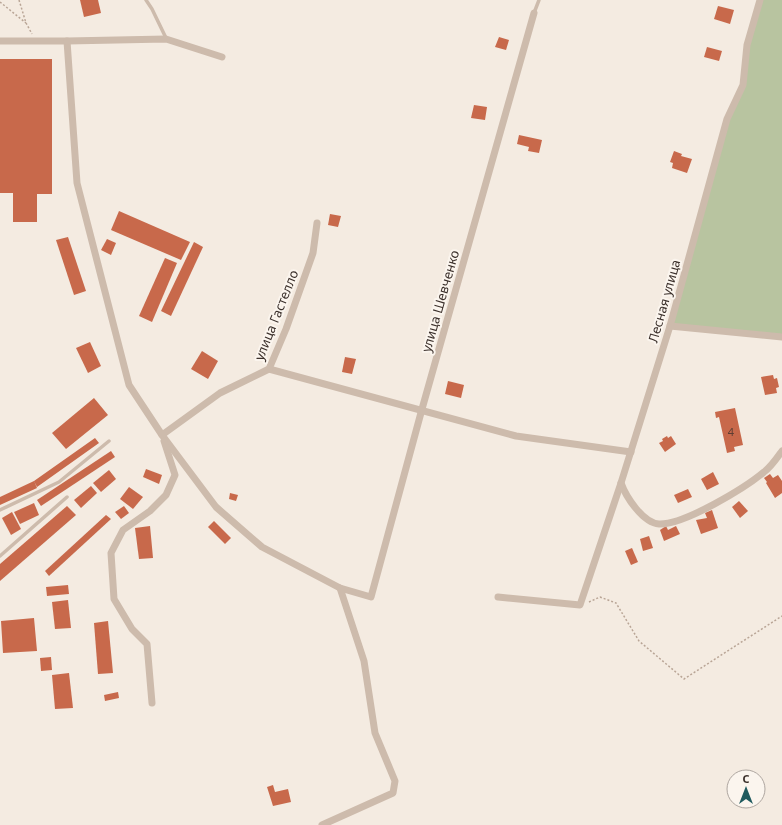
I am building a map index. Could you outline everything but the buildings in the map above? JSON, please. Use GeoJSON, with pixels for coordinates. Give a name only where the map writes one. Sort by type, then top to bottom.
{"type":"FeatureCollection","features":[{"type":"Feature","properties":{"kind":"street","name":"Лесная улица"},"geometry":{"type":"LineString","coordinates":[[580,605],[631,452],[670,326],[727,119],[743,85],[747,45],[760,0]]}},
{"type":"Feature","properties":{"kind":"street","name":"улица Шевченко"},"geometry":{"type":"LineString","coordinates":[[340,588],[371,597],[422,409],[534,13]]}},
{"type":"Feature","properties":{"kind":"street"},"geometry":{"type":"LineString","coordinates":[[0,41],[166,40],[222,57]]}},
{"type":"Feature","properties":{"kind":"street"},"geometry":{"type":"LineString","coordinates":[[68,41],[77,183],[129,385],[162,435],[216,507],[262,547],[340,588],[364,661],[375,733],[395,781],[393,793],[322,825]]}},
{"type":"Feature","properties":{"kind":"street","name":"улица Гастелло"},"geometry":{"type":"LineString","coordinates":[[162,435],[220,393],[270,369],[313,253],[317,223]]}},
{"type":"Feature","properties":{"kind":"street"},"geometry":{"type":"LineString","coordinates":[[670,326],[782,338]]}},
{"type":"Feature","properties":{"kind":"street"},"geometry":{"type":"LineString","coordinates":[[270,369],[422,409],[516,436],[631,452]]}},
{"type":"Feature","properties":{"kind":"street"},"geometry":{"type":"LineString","coordinates":[[152,703],[148,644],[132,628],[114,599],[111,552],[123,530],[150,511],[166,495],[175,475],[162,435]]}},
{"type":"Feature","properties":{"kind":"street"},"geometry":{"type":"LineString","coordinates":[[621,483],[638,511],[651,522],[658,524],[672,523],[724,500],[766,472],[782,451]]}},
{"type":"Feature","properties":{"kind":"street"},"geometry":{"type":"LineString","coordinates":[[498,597],[580,605]]}},
{"type":"Feature","properties":{"kind":"lane"},"geometry":{"type":"LineString","coordinates":[[146,0],[152,8],[166,40]]}},
{"type":"Feature","properties":{"kind":"lane"},"geometry":{"type":"LineString","coordinates":[[534,13],[539,0]]}},
{"type":"Feature","properties":{"kind":"lane"},"geometry":{"type":"LineString","coordinates":[[0,510],[59,482],[109,441]]}},
{"type":"Feature","properties":{"kind":"lane"},"geometry":{"type":"LineString","coordinates":[[0,556],[67,496]]}},
{"type":"Feature","properties":{"kind":"path"},"geometry":{"type":"LineString","coordinates":[[19,0],[26,23],[36,41]]}},
{"type":"Feature","properties":{"kind":"path"},"geometry":{"type":"LineString","coordinates":[[0,2],[26,23]]}},
{"type":"Feature","properties":{"kind":"path"},"geometry":{"type":"LineString","coordinates":[[580,605],[600,597],[616,604],[639,641],[684,679],[782,616]]}},
{"type":"Feature","properties":{"kind":"green space"},"geometry":{"type":"Polygon","coordinates":[[[760,0],[782,0],[782,337],[670,326],[727,119],[743,85],[747,45],[760,0]]]}}]}
